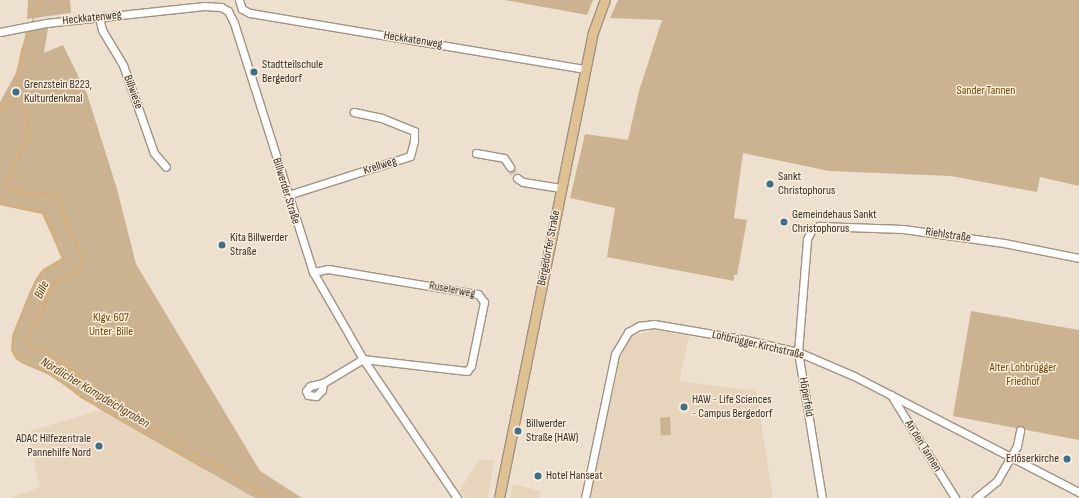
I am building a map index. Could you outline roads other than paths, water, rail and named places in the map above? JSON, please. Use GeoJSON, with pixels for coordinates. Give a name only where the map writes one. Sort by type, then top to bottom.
{"type":"FeatureCollection","features":[{"type":"Feature","properties":{"kind":"main road","name":"Bergedorfer Straße"},"geometry":{"type":"LineString","coordinates":[[499,498],[592,35],[605,0]]}},
{"type":"Feature","properties":{"kind":"street","name":"Heckkatenweg"},"geometry":{"type":"LineString","coordinates":[[239,0],[241,8],[250,13],[585,69]]}},
{"type":"Feature","properties":{"kind":"street","name":"Heckkatenweg"},"geometry":{"type":"LineString","coordinates":[[0,32],[40,24],[204,6],[221,7],[230,14]]}},
{"type":"Feature","properties":{"kind":"street","name":"Billwerder Straße"},"geometry":{"type":"LineString","coordinates":[[230,14],[314,272],[363,359],[456,498]]}},
{"type":"Feature","properties":{"kind":"street","name":"Billwiese"},"geometry":{"type":"LineString","coordinates":[[99,17],[102,30],[123,65],[154,153],[166,167]]}},
{"type":"Feature","properties":{"kind":"street","name":"Krellweg"},"geometry":{"type":"LineString","coordinates":[[288,195],[410,156],[414,141],[414,130],[382,118],[354,112]]}},
{"type":"Feature","properties":{"kind":"street"},"geometry":{"type":"LineString","coordinates":[[476,153],[504,158],[510,167]]}},
{"type":"Feature","properties":{"kind":"street"},"geometry":{"type":"LineString","coordinates":[[517,178],[523,182],[561,188]]}},
{"type":"Feature","properties":{"kind":"street","name":"Riehlstraße"},"geometry":{"type":"LineString","coordinates":[[816,227],[903,229],[1004,243],[1079,258]]}},
{"type":"Feature","properties":{"kind":"street","name":"Höperfeld"},"geometry":{"type":"LineString","coordinates":[[816,227],[810,232],[807,239],[798,352],[822,498]]}},
{"type":"Feature","properties":{"kind":"street","name":"Ruselerweg"},"geometry":{"type":"LineString","coordinates":[[314,272],[328,269],[478,294],[483,298],[484,305],[468,370],[363,359]]}},
{"type":"Feature","properties":{"kind":"street","name":"Lohbrügger Kirchstraße"},"geometry":{"type":"LineString","coordinates":[[585,498],[615,354],[628,332],[639,326],[654,324],[742,339],[798,352],[891,395],[1079,492]]}},
{"type":"Feature","properties":{"kind":"street"},"geometry":{"type":"LineString","coordinates":[[323,384],[363,359]]}},
{"type":"Feature","properties":{"kind":"street","name":"An den Tannen"},"geometry":{"type":"LineString","coordinates":[[891,395],[955,498]]}},
{"type":"Feature","properties":{"kind":"street"},"geometry":{"type":"LineString","coordinates":[[976,498],[997,481],[1012,457],[1020,430]]}},
{"type":"Feature","properties":{"kind":"waterway","name":"Bille"},"geometry":{"type":"LineString","coordinates":[[32,23],[41,0]]}},
{"type":"Feature","properties":{"kind":"waterway"},"geometry":{"type":"LineString","coordinates":[[575,5],[576,0]]}},
{"type":"Feature","properties":{"kind":"waterway","name":"Bille"},"geometry":{"type":"LineString","coordinates":[[30,29],[22,50],[16,81],[27,110],[28,122],[24,144],[6,186],[28,194],[50,195],[60,199],[68,228],[79,248],[83,264],[74,277],[55,281],[38,320],[26,337],[26,342],[30,347],[51,354],[80,376],[95,393],[270,498]]}},
{"type":"Feature","properties":{"kind":"waterway"},"geometry":{"type":"LineString","coordinates":[[0,111],[21,93]]}},
{"type":"Feature","properties":{"kind":"waterway","name":"Nördlicher Kampdeichgraben"},"geometry":{"type":"LineString","coordinates":[[0,200],[1,196]]}},
{"type":"Feature","properties":{"kind":"waterway","name":"Nördlicher Kampdeichgraben"},"geometry":{"type":"LineString","coordinates":[[0,204],[44,213],[63,259],[41,273],[31,291],[13,336],[12,350],[17,359],[53,375],[81,397],[202,467]]}},
{"type":"Feature","properties":{"kind":"tunnel"},"geometry":{"type":"LineString","coordinates":[[510,167],[517,178]]}},
{"type":"Feature","properties":{"kind":"place","name":"Stadtteilschule Bergedorf"},"geometry":{"type":"Point","coordinates":[254,72]}},
{"type":"Feature","properties":{"kind":"place","name":"Grenzstein B223, Kulturdenkmal"},"geometry":{"type":"Point","coordinates":[16,92]}},
{"type":"Feature","properties":{"kind":"place","name":"Sankt Christophorus"},"geometry":{"type":"Point","coordinates":[770,184]}},
{"type":"Feature","properties":{"kind":"place","name":"Gemeindehaus Sankt Christophorus"},"geometry":{"type":"Point","coordinates":[784,222]}},
{"type":"Feature","properties":{"kind":"place","name":"Kita Billwerder Straße"},"geometry":{"type":"Point","coordinates":[222,245]}},
{"type":"Feature","properties":{"kind":"place","name":"HAW - Life Sciences - Campus Bergedorf"},"geometry":{"type":"Point","coordinates":[684,407]}},
{"type":"Feature","properties":{"kind":"place","name":"Billwerder Straße (HAW)"},"geometry":{"type":"Point","coordinates":[518,431]}},
{"type":"Feature","properties":{"kind":"place","name":"ADAC Hilfezentrale Pannehilfe Nord"},"geometry":{"type":"Point","coordinates":[99,446]}},
{"type":"Feature","properties":{"kind":"place","name":"Erlöserkirche"},"geometry":{"type":"Point","coordinates":[1067,459]}},
{"type":"Feature","properties":{"kind":"place","name":"Hotel Hanseat"},"geometry":{"type":"Point","coordinates":[538,476]}},
{"type":"Feature","properties":{"kind":"park label","name":"Sander Tannen"},"geometry":{"type":"Point","coordinates":[986,91]}},
{"type":"Feature","properties":{"kind":"park label","name":"Klgv. 607 Unter-Bille"},"geometry":{"type":"Point","coordinates":[111,325]}},
{"type":"Feature","properties":{"kind":"park label","name":"Alter Lohbrügger Friedhof"},"geometry":{"type":"Point","coordinates":[1023,375]}}]}
